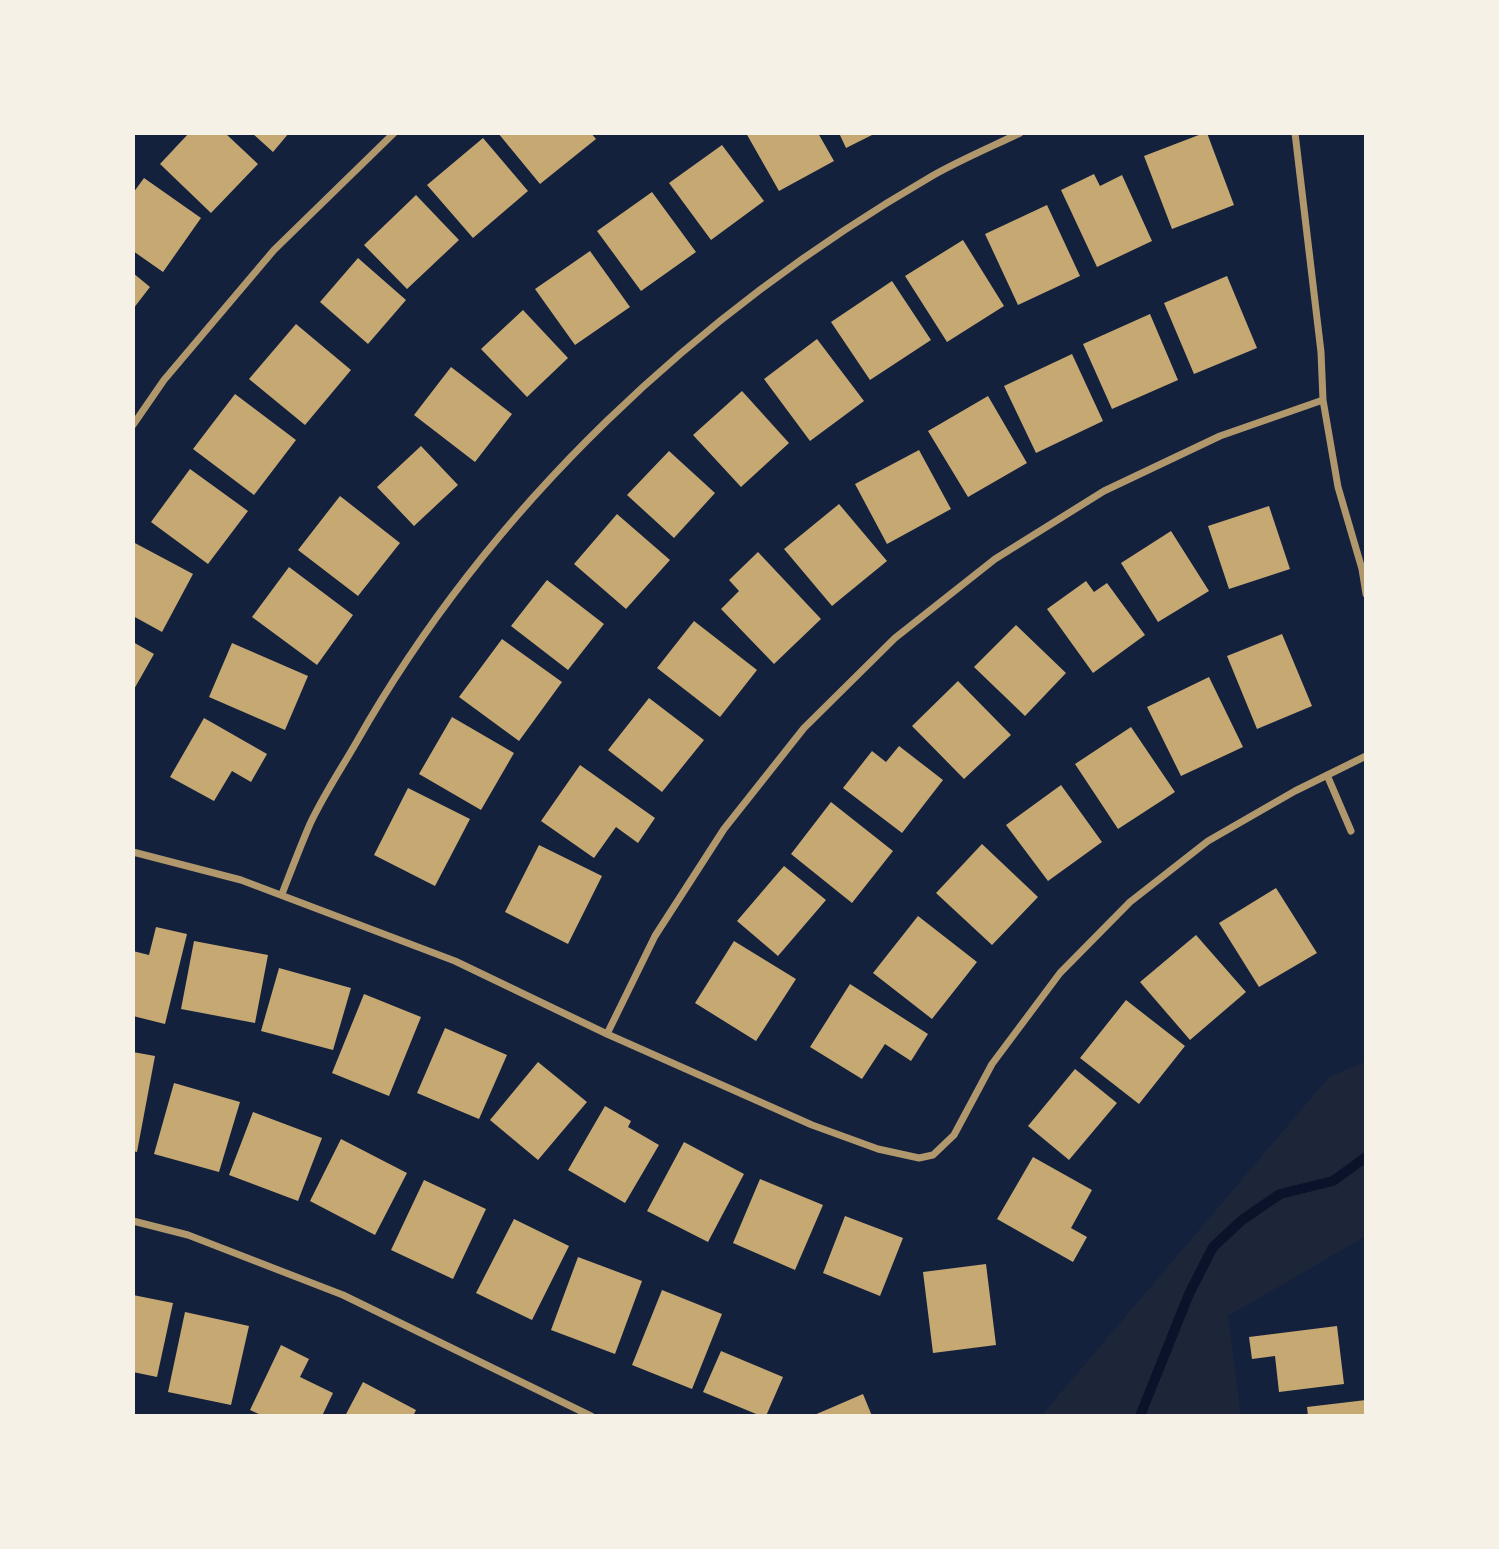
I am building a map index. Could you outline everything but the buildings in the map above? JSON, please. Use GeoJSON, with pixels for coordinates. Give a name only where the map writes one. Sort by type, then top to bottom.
{"type":"FeatureCollection","features":[{"type":"Feature","properties":{"kind":"street"},"geometry":{"type":"LineString","coordinates":[[133,425],[164,380],[274,250],[394,133]]}},
{"type":"Feature","properties":{"kind":"street"},"geometry":{"type":"LineString","coordinates":[[282,894],[311,822],[388,686],[480,558],[574,452],[689,346],[813,250],[934,175],[1020,133]]}},
{"type":"Feature","properties":{"kind":"street"},"geometry":{"type":"LineString","coordinates":[[1295,133],[1321,352],[1322,400],[1338,487],[1362,569],[1366,594]]}},
{"type":"Feature","properties":{"kind":"street"},"geometry":{"type":"LineString","coordinates":[[607,1034],[655,936],[724,829],[804,729],[895,638],[995,559],[1104,491],[1220,436],[1322,400]]}},
{"type":"Feature","properties":{"kind":"street"},"geometry":{"type":"LineString","coordinates":[[133,852],[241,880],[455,961],[607,1034],[812,1125],[899,1155],[919,1158],[933,1155],[954,1135],[992,1064],[1060,973],[1130,902],[1209,841],[1366,756]]}},
{"type":"Feature","properties":{"kind":"street"},"geometry":{"type":"LineString","coordinates":[[1327,775],[1351,831]]}},
{"type":"Feature","properties":{"kind":"street"},"geometry":{"type":"LineString","coordinates":[[133,1221],[188,1235],[343,1295],[592,1416]]}},
{"type":"Feature","properties":{"kind":"shaded area"},"geometry":{"type":"Polygon","coordinates":[[[1366,1061],[1366,1236],[1228,1316],[1241,1416],[1041,1416],[1329,1077],[1366,1061]]]}},
{"type":"Feature","properties":{"kind":"waterway"},"geometry":{"type":"LineString","coordinates":[[1140,1416],[1189,1294],[1213,1247],[1242,1220],[1280,1194],[1333,1181],[1366,1157]]}}]}
